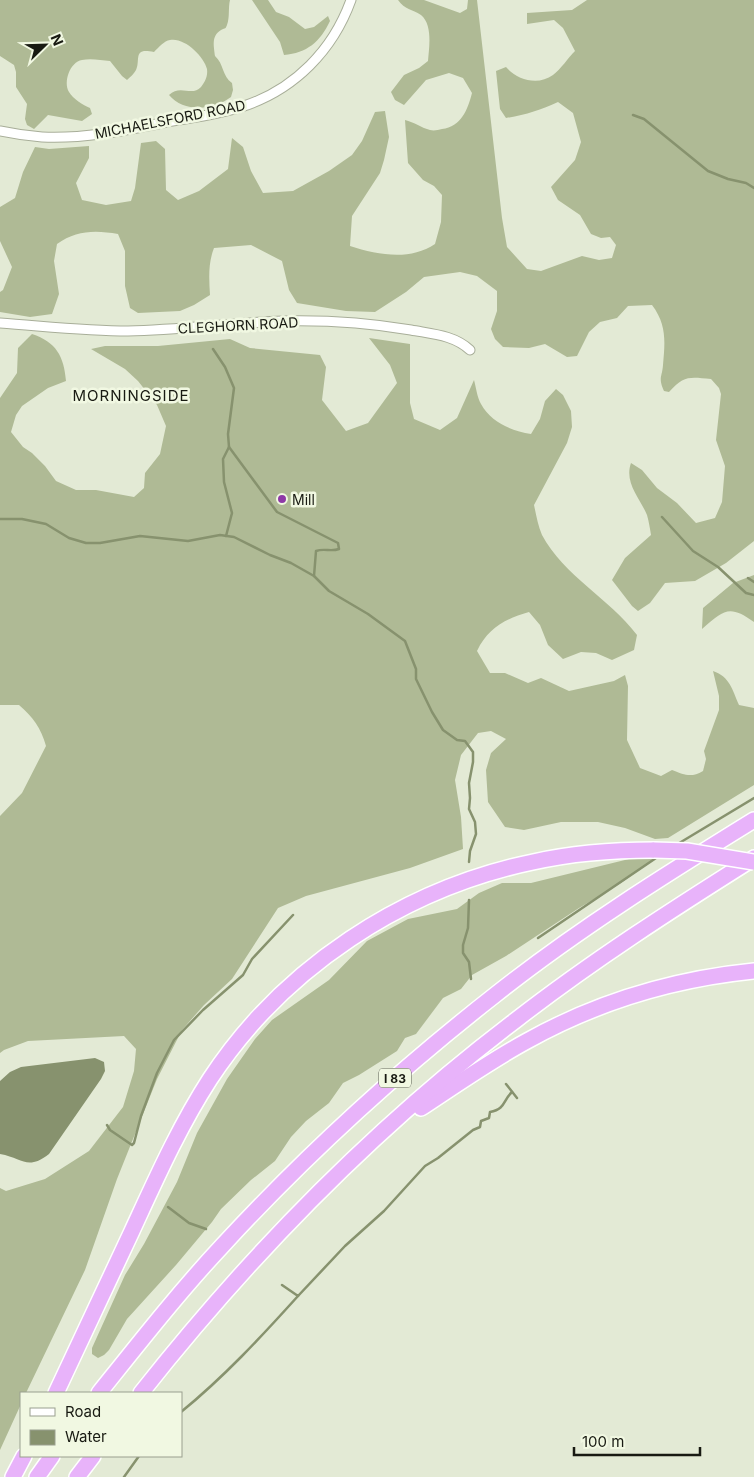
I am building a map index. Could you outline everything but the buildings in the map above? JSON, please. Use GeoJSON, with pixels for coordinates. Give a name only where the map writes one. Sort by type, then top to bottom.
{"type":"FeatureCollection","features":[{"type":"Feature","properties":{"kind":"highway","name":"I 83"},"geometry":{"type":"LineString","coordinates":[[100,1392],[159,1318],[223,1245],[349,1118],[399,1074],[496,994],[547,955],[654,881],[754,820]]}},
{"type":"Feature","properties":{"kind":"highway"},"geometry":{"type":"LineString","coordinates":[[56,1392],[188,1114],[211,1078],[259,1018],[290,986],[334,950],[356,935],[415,902],[446,888],[503,869],[553,858],[620,850],[654,850],[687,851],[754,862]]}},
{"type":"Feature","properties":{"kind":"highway","name":"I 83"},"geometry":{"type":"LineString","coordinates":[[142,1392],[205,1315],[262,1252],[322,1189],[420,1098],[515,1020],[627,940],[754,858]]}},
{"type":"Feature","properties":{"kind":"highway"},"geometry":{"type":"LineString","coordinates":[[372,1141],[501,1056],[568,1020],[661,987],[709,977],[754,971]]}},
{"type":"Feature","properties":{"kind":"highway"},"geometry":{"type":"LineString","coordinates":[[13,1477],[23,1457]]}},
{"type":"Feature","properties":{"kind":"highway"},"geometry":{"type":"LineString","coordinates":[[37,1477],[51,1457]]}},
{"type":"Feature","properties":{"kind":"highway"},"geometry":{"type":"LineString","coordinates":[[77,1477],[92,1457]]}},
{"type":"Feature","properties":{"kind":"street","name":"MICHAELSFORD ROAD"},"geometry":{"type":"LineString","coordinates":[[0,132],[41,137],[91,135],[242,107],[275,92],[309,68],[336,34],[351,0]]}},
{"type":"Feature","properties":{"kind":"street","name":"CLEGHORN ROAD"},"geometry":{"type":"LineString","coordinates":[[0,323],[128,331],[283,321],[346,322],[445,336],[464,344],[470,350]]}},
{"type":"Feature","properties":{"kind":"shaded area"},"geometry":{"type":"Polygon","coordinates":[[[0,0],[230,0],[226,28],[218,32],[214,38],[214,45],[215,56],[226,77],[232,83],[231,97],[216,105],[199,108],[183,105],[175,101],[169,95],[173,92],[194,91],[201,87],[207,76],[207,69],[193,48],[181,41],[170,40],[154,52],[143,51],[140,53],[136,70],[127,80],[110,61],[88,59],[74,64],[67,78],[67,88],[71,95],[90,108],[92,114],[82,121],[48,115],[34,129],[27,125],[25,119],[27,104],[16,87],[14,65],[0,56],[0,0]]]}},
{"type":"Feature","properties":{"kind":"shaded area"},"geometry":{"type":"Polygon","coordinates":[[[252,0],[268,0],[276,12],[289,17],[305,29],[314,27],[328,16],[330,21],[322,35],[312,45],[299,52],[284,55],[280,42],[252,0]]]}},
{"type":"Feature","properties":{"kind":"shaded area"},"geometry":{"type":"Polygon","coordinates":[[[398,0],[424,0],[460,13],[467,9],[468,0],[477,0],[507,247],[527,269],[541,271],[582,256],[599,260],[612,258],[616,245],[610,237],[601,238],[591,234],[580,215],[558,200],[551,187],[575,160],[581,142],[573,113],[558,102],[533,112],[506,118],[500,109],[496,71],[506,67],[522,78],[534,81],[541,80],[556,73],[575,51],[563,28],[554,20],[527,24],[527,13],[572,10],[587,0],[754,0],[754,541],[726,563],[695,581],[665,583],[650,603],[638,611],[612,580],[625,558],[651,535],[647,515],[631,484],[629,470],[631,463],[642,470],[657,488],[677,503],[696,523],[715,518],[722,502],[725,466],[716,440],[721,394],[719,388],[711,379],[688,378],[669,392],[664,391],[661,380],[664,334],[657,312],[652,305],[628,306],[617,318],[600,322],[589,332],[577,356],[567,357],[545,344],[529,348],[503,347],[495,339],[491,329],[497,311],[497,291],[477,276],[460,272],[424,277],[406,292],[375,312],[346,311],[297,303],[289,290],[282,261],[251,245],[214,248],[210,265],[210,295],[194,305],[180,311],[138,313],[130,308],[125,286],[125,251],[118,234],[86,232],[71,236],[57,244],[54,261],[59,294],[52,314],[30,317],[0,312],[0,292],[3,290],[12,267],[0,241],[0,207],[15,198],[23,172],[35,147],[49,149],[89,146],[89,158],[76,183],[82,200],[106,205],[131,201],[135,188],[141,143],[156,141],[165,149],[166,190],[178,200],[199,191],[228,169],[232,138],[243,147],[251,171],[263,193],[293,191],[329,171],[352,155],[362,141],[375,112],[385,111],[389,137],[384,160],[380,173],[352,216],[350,246],[394,255],[415,253],[435,244],[441,222],[442,195],[434,186],[423,180],[408,163],[405,120],[432,130],[449,128],[463,116],[472,93],[463,78],[449,73],[426,80],[404,105],[395,100],[391,92],[404,75],[419,68],[428,61],[429,43],[429,31],[425,19],[403,6],[398,0]]]}},
{"type":"Feature","properties":{"kind":"shaded area"},"geometry":{"type":"Polygon","coordinates":[[[32,334],[47,341],[61,357],[66,381],[48,388],[22,406],[16,415],[11,432],[23,447],[45,466],[56,481],[76,490],[96,490],[134,497],[144,488],[145,473],[160,454],[166,426],[157,405],[138,381],[125,369],[91,349],[105,346],[158,346],[230,339],[250,348],[320,355],[326,367],[322,400],[346,431],[368,423],[397,383],[390,365],[369,338],[410,344],[410,403],[414,419],[440,430],[457,418],[474,380],[480,401],[490,416],[502,425],[516,431],[531,434],[540,419],[545,401],[556,389],[563,395],[571,411],[572,427],[567,443],[534,505],[539,528],[551,550],[562,563],[626,622],[637,635],[634,650],[612,660],[596,653],[581,652],[563,659],[548,645],[540,625],[529,612],[505,621],[492,630],[477,651],[490,673],[505,673],[528,683],[541,678],[569,691],[614,681],[625,675],[628,686],[627,740],[640,768],[661,776],[672,770],[688,775],[703,771],[706,759],[704,751],[719,710],[719,696],[713,671],[727,680],[739,705],[754,708],[754,785],[668,838],[655,839],[625,828],[598,822],[561,822],[524,830],[505,827],[488,802],[486,770],[491,753],[506,739],[491,731],[478,733],[461,755],[455,780],[461,817],[463,849],[410,868],[306,896],[278,908],[232,979],[204,1005],[182,1030],[157,1079],[117,1179],[85,1270],[26,1392],[20,1392],[20,1406],[0,1450],[0,1188],[6,1191],[45,1179],[89,1151],[123,1107],[134,1071],[136,1049],[124,1036],[28,1041],[0,1053],[0,816],[22,793],[46,746],[36,723],[19,705],[0,705],[0,398],[17,373],[18,348],[32,334]]]}},
{"type":"Feature","properties":{"kind":"shaded area"},"geometry":{"type":"Polygon","coordinates":[[[754,575],[754,622],[732,611],[716,617],[702,629],[703,608],[733,583],[754,575]]]}},
{"type":"Feature","properties":{"kind":"shaded area"},"geometry":{"type":"Polygon","coordinates":[[[657,857],[621,883],[506,956],[472,975],[461,989],[443,998],[416,1034],[405,1038],[397,1051],[343,1083],[329,1103],[306,1121],[291,1137],[275,1161],[251,1180],[221,1209],[176,1265],[127,1319],[109,1350],[98,1358],[92,1354],[92,1348],[125,1275],[177,1182],[197,1133],[227,1079],[255,1039],[272,1020],[329,980],[367,941],[408,919],[457,909],[479,893],[502,883],[531,883],[629,859],[657,857]]]}},
{"type":"Feature","properties":{"kind":"water"},"geometry":{"type":"Polygon","coordinates":[[[95,1058],[104,1062],[105,1071],[49,1154],[42,1159],[30,1163],[0,1154],[0,1081],[10,1072],[21,1067],[95,1058]]]}},
{"type":"Feature","properties":{"kind":"waterway"},"geometry":{"type":"LineString","coordinates":[[633,115],[644,119],[708,171],[728,179],[746,183],[754,188]]}},
{"type":"Feature","properties":{"kind":"waterway"},"geometry":{"type":"LineString","coordinates":[[213,349],[225,367],[234,388],[228,434],[229,447],[223,459],[224,482],[232,513],[226,536]]}},
{"type":"Feature","properties":{"kind":"waterway"},"geometry":{"type":"LineString","coordinates":[[229,447],[277,512],[338,543],[339,549],[316,551],[314,576]]}},
{"type":"Feature","properties":{"kind":"waterway"},"geometry":{"type":"LineString","coordinates":[[662,517],[693,551],[718,567],[746,593],[754,595]]}},
{"type":"Feature","properties":{"kind":"waterway"},"geometry":{"type":"LineString","coordinates":[[0,519],[22,519],[46,524],[69,538],[86,543],[100,543],[140,536],[188,541],[220,535],[234,537],[291,563],[314,576],[329,591],[368,614],[405,641],[416,669],[416,679],[443,730],[457,740],[465,741],[473,752],[469,783],[469,809],[475,822],[476,834],[470,851],[469,862]]}},
{"type":"Feature","properties":{"kind":"waterway"},"geometry":{"type":"LineString","coordinates":[[748,578],[754,582]]}},
{"type":"Feature","properties":{"kind":"waterway"},"geometry":{"type":"LineString","coordinates":[[676,845],[754,798]]}},
{"type":"Feature","properties":{"kind":"waterway"},"geometry":{"type":"LineString","coordinates":[[538,938],[659,856]]}},
{"type":"Feature","properties":{"kind":"waterway"},"geometry":{"type":"LineString","coordinates":[[469,900],[468,928],[463,945],[463,953],[469,962],[471,979]]}},
{"type":"Feature","properties":{"kind":"waterway"},"geometry":{"type":"LineString","coordinates":[[107,1125],[110,1130],[132,1145],[134,1143],[141,1116],[157,1073],[174,1040],[203,1010],[243,975],[252,959],[293,915]]}},
{"type":"Feature","properties":{"kind":"waterway"},"geometry":{"type":"LineString","coordinates":[[506,1084],[517,1098]]}},
{"type":"Feature","properties":{"kind":"waterway"},"geometry":{"type":"LineString","coordinates":[[282,1285],[298,1296],[345,1246],[384,1211],[425,1166],[473,1130],[480,1127],[481,1121],[489,1118],[490,1112],[499,1109],[512,1092]]}},
{"type":"Feature","properties":{"kind":"waterway"},"geometry":{"type":"LineString","coordinates":[[168,1207],[189,1223],[206,1229]]}},
{"type":"Feature","properties":{"kind":"waterway"},"geometry":{"type":"LineString","coordinates":[[182,1411],[227,1371],[298,1296]]}},
{"type":"Feature","properties":{"kind":"waterway"},"geometry":{"type":"LineString","coordinates":[[124,1477],[138,1457]]}},
{"type":"Feature","properties":{"kind":"place","name":"Mill"},"geometry":{"type":"Point","coordinates":[282,499]}},
{"type":"Feature","properties":{"kind":"district","name":"MORNINGSIDE"},"geometry":{"type":"Point","coordinates":[131,395]}}]}
